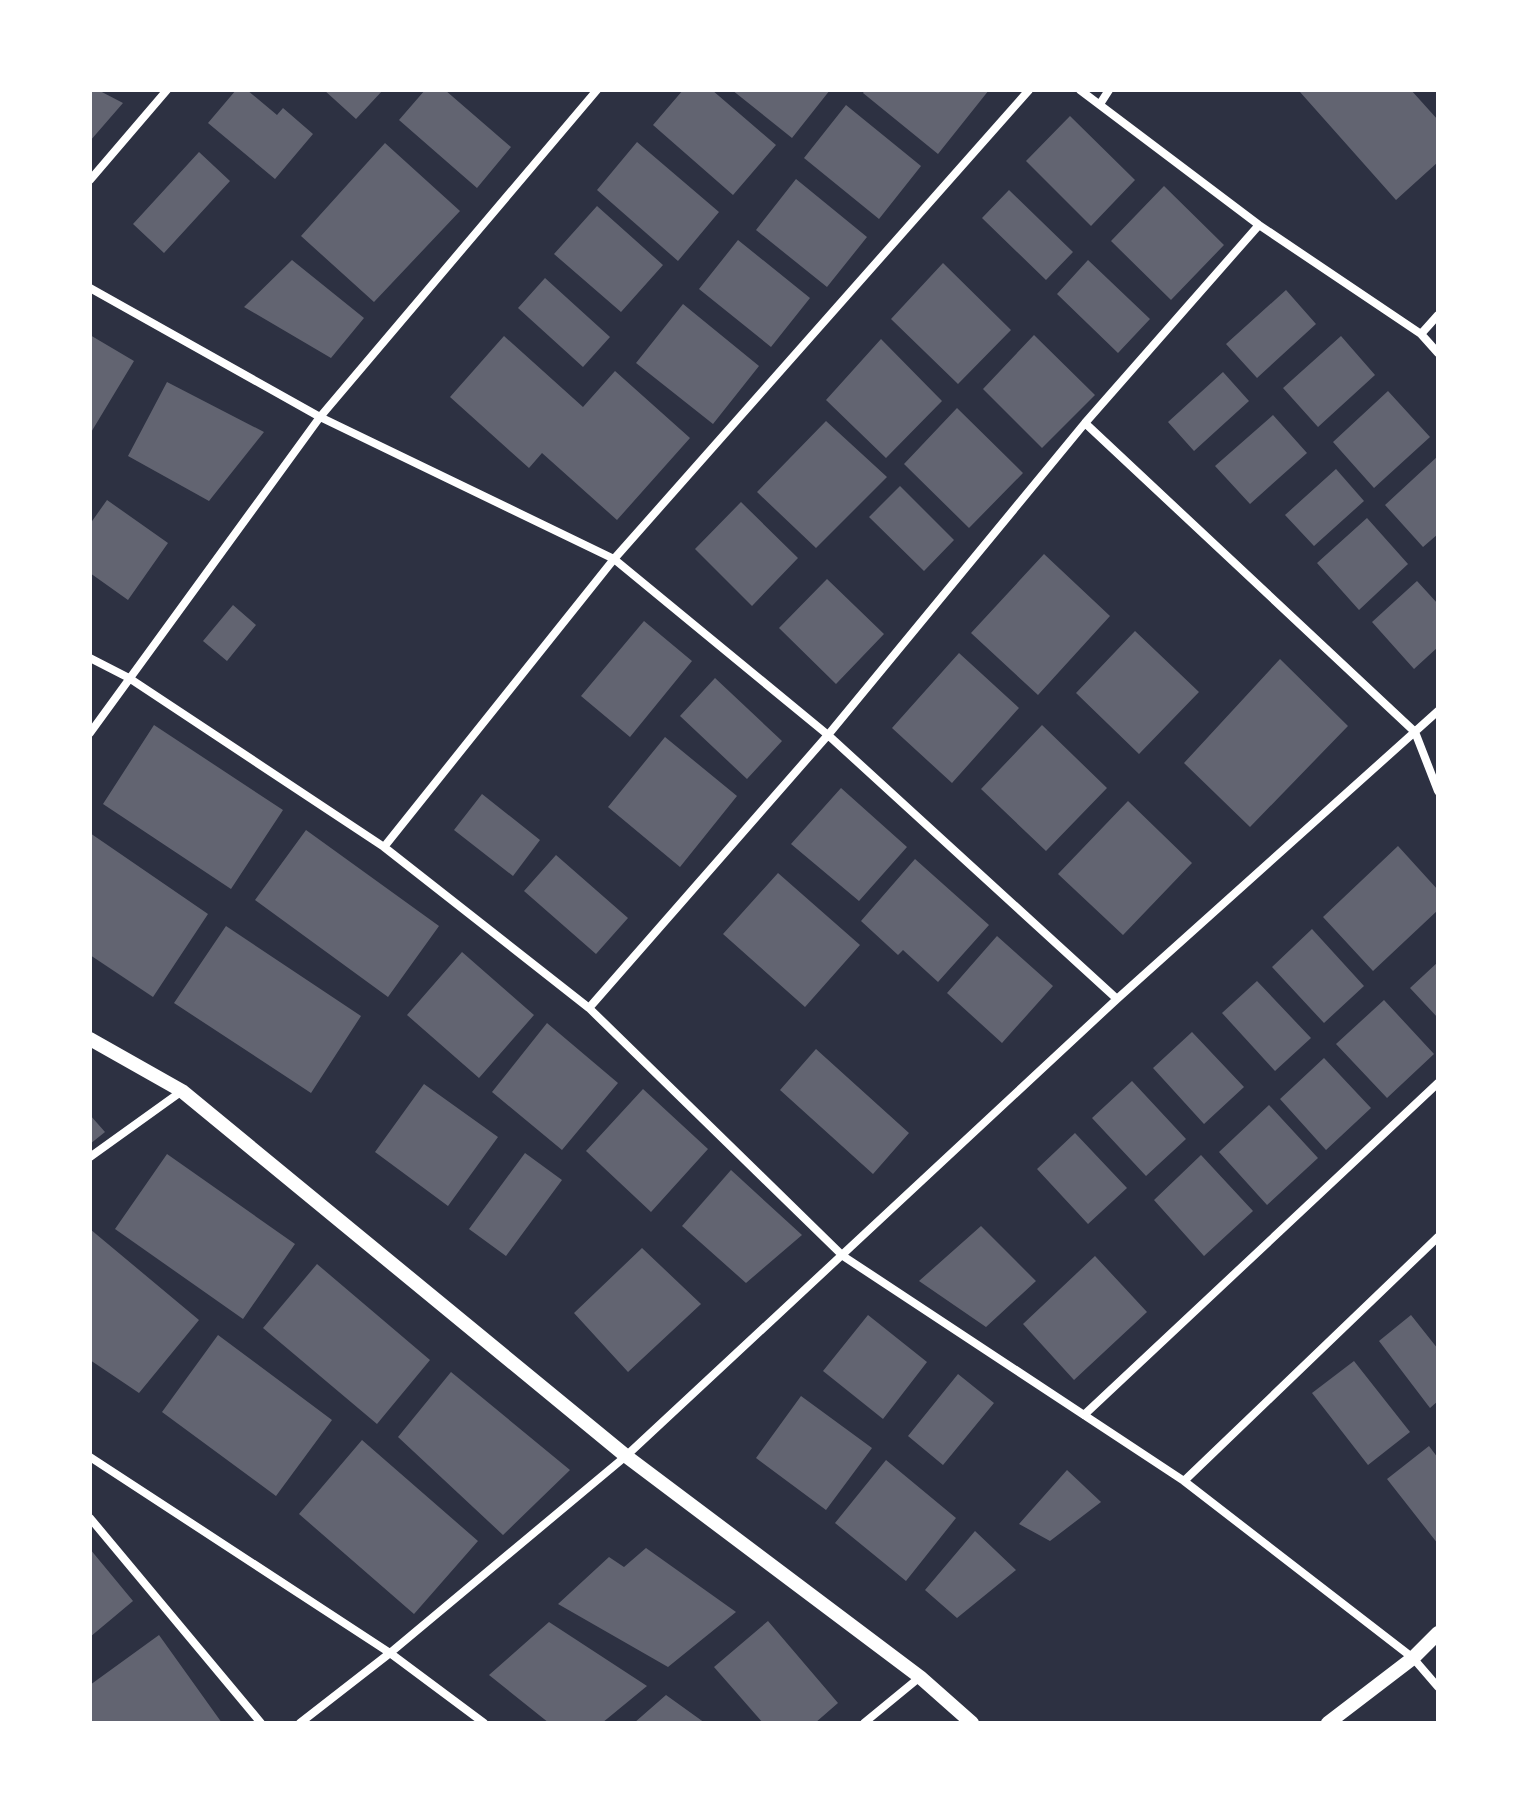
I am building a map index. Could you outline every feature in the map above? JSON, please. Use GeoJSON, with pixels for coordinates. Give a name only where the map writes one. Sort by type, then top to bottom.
{"type":"FeatureCollection","features":[{"type":"Feature","properties":{"kind":"street"},"geometry":{"type":"LineString","coordinates":[[90,180],[167,90]]}},
{"type":"Feature","properties":{"kind":"street"},"geometry":{"type":"LineString","coordinates":[[90,733],[320,417],[597,90]]}},
{"type":"Feature","properties":{"kind":"street"},"geometry":{"type":"LineString","coordinates":[[384,847],[614,559],[1029,90]]}},
{"type":"Feature","properties":{"kind":"street"},"geometry":{"type":"LineString","coordinates":[[1080,90],[1259,225],[1421,334],[1438,353]]}},
{"type":"Feature","properties":{"kind":"street"},"geometry":{"type":"LineString","coordinates":[[1100,104],[1109,90]]}},
{"type":"Feature","properties":{"kind":"street"},"geometry":{"type":"LineString","coordinates":[[589,1008],[828,735],[1085,423],[1259,225]]}},
{"type":"Feature","properties":{"kind":"street"},"geometry":{"type":"LineString","coordinates":[[90,288],[320,417],[614,559],[828,735],[1117,999]]}},
{"type":"Feature","properties":{"kind":"street"},"geometry":{"type":"LineString","coordinates":[[1421,334],[1438,315]]}},
{"type":"Feature","properties":{"kind":"street"},"geometry":{"type":"LineString","coordinates":[[1085,423],[1415,732],[1438,791]]}},
{"type":"Feature","properties":{"kind":"street"},"geometry":{"type":"LineString","coordinates":[[90,658],[129,678],[384,847],[589,1008],[843,1256],[1184,1481],[1413,1658],[1438,1687]]}},
{"type":"Feature","properties":{"kind":"street"},"geometry":{"type":"LineString","coordinates":[[300,1723],[390,1653],[626,1456],[1117,999],[1438,711]]}},
{"type":"Feature","properties":{"kind":"street"},"geometry":{"type":"LineString","coordinates":[[90,1039],[182,1091],[626,1456],[920,1677],[972,1723]]}},
{"type":"Feature","properties":{"kind":"street"},"geometry":{"type":"LineString","coordinates":[[1084,1415],[1438,1083]]}},
{"type":"Feature","properties":{"kind":"street"},"geometry":{"type":"LineString","coordinates":[[90,1157],[182,1091]]}},
{"type":"Feature","properties":{"kind":"street"},"geometry":{"type":"LineString","coordinates":[[1184,1481],[1438,1237]]}},
{"type":"Feature","properties":{"kind":"street"},"geometry":{"type":"LineString","coordinates":[[90,1457],[390,1653],[484,1723]]}},
{"type":"Feature","properties":{"kind":"street"},"geometry":{"type":"LineString","coordinates":[[90,1518],[261,1723]]}},
{"type":"Feature","properties":{"kind":"street"},"geometry":{"type":"LineString","coordinates":[[1328,1723],[1413,1658],[1438,1633]]}},
{"type":"Feature","properties":{"kind":"street"},"geometry":{"type":"LineString","coordinates":[[864,1723],[920,1677]]}},
{"type":"Feature","properties":{"kind":"building"},"geometry":{"type":"Polygon","coordinates":[[[90,90],[98,90],[123,103],[90,141],[90,90]]]}},
{"type":"Feature","properties":{"kind":"building"},"geometry":{"type":"Polygon","coordinates":[[[236,90],[247,90],[277,115],[283,108],[313,134],[275,179],[208,123],[236,90]]]}},
{"type":"Feature","properties":{"kind":"building"},"geometry":{"type":"Polygon","coordinates":[[[324,90],[383,90],[356,119],[324,90]]]}},
{"type":"Feature","properties":{"kind":"building"},"geometry":{"type":"Polygon","coordinates":[[[425,90],[445,90],[511,147],[477,188],[399,120],[425,90]]]}},
{"type":"Feature","properties":{"kind":"building"},"geometry":{"type":"Polygon","coordinates":[[[683,90],[712,90],[776,145],[733,195],[653,125],[683,90]]]}},
{"type":"Feature","properties":{"kind":"building"},"geometry":{"type":"Polygon","coordinates":[[[732,90],[830,90],[792,138],[732,90]]]}},
{"type":"Feature","properties":{"kind":"building"},"geometry":{"type":"Polygon","coordinates":[[[865,90],[989,90],[938,154],[863,93],[865,90]]]}},
{"type":"Feature","properties":{"kind":"building"},"geometry":{"type":"Polygon","coordinates":[[[1411,90],[1438,120],[1438,162],[1396,200],[1300,92],[1411,90]]]}},
{"type":"Feature","properties":{"kind":"building"},"geometry":{"type":"Polygon","coordinates":[[[846,105],[921,166],[879,219],[804,158],[846,105]]]}},
{"type":"Feature","properties":{"kind":"building"},"geometry":{"type":"Polygon","coordinates":[[[1070,116],[1135,180],[1091,226],[1026,161],[1070,116]]]}},
{"type":"Feature","properties":{"kind":"building"},"geometry":{"type":"Polygon","coordinates":[[[637,142],[719,212],[678,261],[597,190],[637,142]]]}},
{"type":"Feature","properties":{"kind":"building"},"geometry":{"type":"Polygon","coordinates":[[[385,143],[460,211],[374,302],[301,236],[385,143]]]}},
{"type":"Feature","properties":{"kind":"building"},"geometry":{"type":"Polygon","coordinates":[[[199,152],[230,181],[164,253],[133,224],[199,152]]]}},
{"type":"Feature","properties":{"kind":"building"},"geometry":{"type":"Polygon","coordinates":[[[796,179],[867,237],[827,287],[756,230],[796,179]]]}},
{"type":"Feature","properties":{"kind":"building"},"geometry":{"type":"Polygon","coordinates":[[[1164,186],[1224,245],[1171,300],[1111,241],[1164,186]]]}},
{"type":"Feature","properties":{"kind":"building"},"geometry":{"type":"Polygon","coordinates":[[[1009,190],[1073,252],[1046,280],[982,218],[1009,190]]]}},
{"type":"Feature","properties":{"kind":"building"},"geometry":{"type":"Polygon","coordinates":[[[597,206],[663,265],[621,312],[554,254],[597,206]]]}},
{"type":"Feature","properties":{"kind":"building"},"geometry":{"type":"Polygon","coordinates":[[[738,240],[810,298],[771,347],[699,289],[738,240]]]}},
{"type":"Feature","properties":{"kind":"building"},"geometry":{"type":"Polygon","coordinates":[[[292,260],[364,318],[331,358],[244,307],[292,260]]]}},
{"type":"Feature","properties":{"kind":"building"},"geometry":{"type":"Polygon","coordinates":[[[1088,260],[1150,319],[1118,353],[1057,294],[1088,260]]]}},
{"type":"Feature","properties":{"kind":"building"},"geometry":{"type":"Polygon","coordinates":[[[943,263],[1011,330],[958,384],[891,319],[943,263]]]}},
{"type":"Feature","properties":{"kind":"building"},"geometry":{"type":"Polygon","coordinates":[[[545,278],[610,337],[583,367],[518,308],[545,278]]]}},
{"type":"Feature","properties":{"kind":"building"},"geometry":{"type":"Polygon","coordinates":[[[1286,290],[1316,324],[1257,378],[1226,344],[1286,290]]]}},
{"type":"Feature","properties":{"kind":"building"},"geometry":{"type":"Polygon","coordinates":[[[683,304],[759,366],[713,424],[636,363],[683,304]]]}},
{"type":"Feature","properties":{"kind":"building"},"geometry":{"type":"Polygon","coordinates":[[[90,335],[134,361],[90,434],[90,335]]]}},
{"type":"Feature","properties":{"kind":"building"},"geometry":{"type":"Polygon","coordinates":[[[1034,335],[1095,395],[1042,448],[983,389],[1034,335]]]}},
{"type":"Feature","properties":{"kind":"building"},"geometry":{"type":"Polygon","coordinates":[[[504,336],[583,407],[615,371],[690,438],[617,520],[542,453],[529,468],[450,397],[504,336]]]}},
{"type":"Feature","properties":{"kind":"building"},"geometry":{"type":"Polygon","coordinates":[[[1341,336],[1375,375],[1318,427],[1283,388],[1341,336]]]}},
{"type":"Feature","properties":{"kind":"building"},"geometry":{"type":"Polygon","coordinates":[[[881,339],[942,401],[886,458],[826,400],[881,339]]]}},
{"type":"Feature","properties":{"kind":"building"},"geometry":{"type":"Polygon","coordinates":[[[1223,372],[1249,401],[1194,451],[1168,422],[1223,372]]]}},
{"type":"Feature","properties":{"kind":"building"},"geometry":{"type":"Polygon","coordinates":[[[167,382],[264,432],[209,501],[128,456],[167,382]]]}},
{"type":"Feature","properties":{"kind":"building"},"geometry":{"type":"Polygon","coordinates":[[[1388,391],[1430,437],[1374,488],[1333,442],[1388,391]]]}},
{"type":"Feature","properties":{"kind":"building"},"geometry":{"type":"Polygon","coordinates":[[[957,408],[1023,473],[969,528],[904,464],[957,408]]]}},
{"type":"Feature","properties":{"kind":"building"},"geometry":{"type":"Polygon","coordinates":[[[1273,415],[1307,453],[1250,504],[1215,466],[1273,415]]]}},
{"type":"Feature","properties":{"kind":"building"},"geometry":{"type":"Polygon","coordinates":[[[826,421],[887,477],[816,548],[757,492],[826,421]]]}},
{"type":"Feature","properties":{"kind":"building"},"geometry":{"type":"Polygon","coordinates":[[[1438,456],[1438,534],[1423,547],[1385,505],[1438,456]]]}},
{"type":"Feature","properties":{"kind":"building"},"geometry":{"type":"Polygon","coordinates":[[[1336,469],[1364,501],[1314,546],[1285,515],[1336,469]]]}},
{"type":"Feature","properties":{"kind":"building"},"geometry":{"type":"Polygon","coordinates":[[[900,486],[954,540],[924,571],[869,517],[900,486]]]}},
{"type":"Feature","properties":{"kind":"building"},"geometry":{"type":"Polygon","coordinates":[[[107,500],[168,543],[128,600],[90,573],[90,524],[107,500]]]}},
{"type":"Feature","properties":{"kind":"building"},"geometry":{"type":"Polygon","coordinates":[[[741,502],[798,558],[752,606],[695,549],[741,502]]]}},
{"type":"Feature","properties":{"kind":"building"},"geometry":{"type":"Polygon","coordinates":[[[1367,518],[1408,564],[1359,610],[1317,563],[1367,518]]]}},
{"type":"Feature","properties":{"kind":"building"},"geometry":{"type":"Polygon","coordinates":[[[1044,554],[1110,616],[1038,695],[971,633],[1044,554]]]}},
{"type":"Feature","properties":{"kind":"building"},"geometry":{"type":"Polygon","coordinates":[[[827,579],[884,634],[836,684],[779,628],[827,579]]]}},
{"type":"Feature","properties":{"kind":"building"},"geometry":{"type":"Polygon","coordinates":[[[1417,581],[1438,604],[1438,647],[1414,669],[1372,622],[1417,581]]]}},
{"type":"Feature","properties":{"kind":"building"},"geometry":{"type":"Polygon","coordinates":[[[233,605],[256,625],[227,661],[203,641],[233,605]]]}},
{"type":"Feature","properties":{"kind":"building"},"geometry":{"type":"Polygon","coordinates":[[[644,621],[692,661],[630,737],[581,696],[644,621]]]}},
{"type":"Feature","properties":{"kind":"building"},"geometry":{"type":"Polygon","coordinates":[[[1135,631],[1199,692],[1139,754],[1076,693],[1135,631]]]}},
{"type":"Feature","properties":{"kind":"building"},"geometry":{"type":"Polygon","coordinates":[[[959,653],[1019,708],[952,783],[892,728],[959,653]]]}},
{"type":"Feature","properties":{"kind":"building"},"geometry":{"type":"Polygon","coordinates":[[[1280,659],[1348,726],[1250,827],[1184,763],[1280,659]]]}},
{"type":"Feature","properties":{"kind":"building"},"geometry":{"type":"Polygon","coordinates":[[[715,678],[782,741],[747,779],[680,716],[715,678]]]}},
{"type":"Feature","properties":{"kind":"building"},"geometry":{"type":"Polygon","coordinates":[[[154,725],[283,810],[231,889],[103,804],[154,725]]]}},
{"type":"Feature","properties":{"kind":"building"},"geometry":{"type":"Polygon","coordinates":[[[1042,725],[1107,788],[1046,851],[981,789],[1042,725]]]}},
{"type":"Feature","properties":{"kind":"building"},"geometry":{"type":"Polygon","coordinates":[[[665,737],[737,796],[680,867],[608,807],[665,737]]]}},
{"type":"Feature","properties":{"kind":"building"},"geometry":{"type":"Polygon","coordinates":[[[841,788],[907,847],[859,901],[791,844],[841,788]]]}},
{"type":"Feature","properties":{"kind":"building"},"geometry":{"type":"Polygon","coordinates":[[[482,794],[540,840],[513,876],[454,830],[482,794]]]}},
{"type":"Feature","properties":{"kind":"building"},"geometry":{"type":"Polygon","coordinates":[[[1128,801],[1192,863],[1123,935],[1058,874],[1128,801]]]}},
{"type":"Feature","properties":{"kind":"building"},"geometry":{"type":"Polygon","coordinates":[[[306,830],[439,926],[388,997],[255,900],[306,830]]]}},
{"type":"Feature","properties":{"kind":"building"},"geometry":{"type":"Polygon","coordinates":[[[90,833],[208,914],[153,997],[90,955],[90,833]]]}},
{"type":"Feature","properties":{"kind":"building"},"geometry":{"type":"Polygon","coordinates":[[[1398,846],[1438,890],[1438,910],[1373,971],[1323,917],[1398,846]]]}},
{"type":"Feature","properties":{"kind":"building"},"geometry":{"type":"Polygon","coordinates":[[[556,855],[628,918],[596,954],[524,891],[556,855]]]}},
{"type":"Feature","properties":{"kind":"building"},"geometry":{"type":"Polygon","coordinates":[[[915,859],[989,925],[938,982],[903,950],[898,955],[861,921],[915,859]]]}},
{"type":"Feature","properties":{"kind":"building"},"geometry":{"type":"Polygon","coordinates":[[[778,873],[860,945],[805,1007],[723,934],[778,873]]]}},
{"type":"Feature","properties":{"kind":"building"},"geometry":{"type":"Polygon","coordinates":[[[226,926],[361,1016],[311,1093],[174,1003],[226,926]]]}},
{"type":"Feature","properties":{"kind":"building"},"geometry":{"type":"Polygon","coordinates":[[[1312,929],[1364,986],[1324,1023],[1272,967],[1312,929]]]}},
{"type":"Feature","properties":{"kind":"building"},"geometry":{"type":"Polygon","coordinates":[[[997,936],[1053,986],[1002,1043],[947,993],[997,936]]]}},
{"type":"Feature","properties":{"kind":"building"},"geometry":{"type":"Polygon","coordinates":[[[462,952],[534,1015],[479,1078],[407,1015],[462,952]]]}},
{"type":"Feature","properties":{"kind":"building"},"geometry":{"type":"Polygon","coordinates":[[[1438,962],[1438,1018],[1410,988],[1438,962]]]}},
{"type":"Feature","properties":{"kind":"building"},"geometry":{"type":"Polygon","coordinates":[[[1257,981],[1311,1038],[1275,1071],[1222,1013],[1257,981]]]}},
{"type":"Feature","properties":{"kind":"building"},"geometry":{"type":"Polygon","coordinates":[[[1384,1000],[1434,1054],[1387,1098],[1336,1044],[1384,1000]]]}},
{"type":"Feature","properties":{"kind":"building"},"geometry":{"type":"Polygon","coordinates":[[[547,1023],[618,1083],[562,1150],[492,1092],[547,1023]]]}},
{"type":"Feature","properties":{"kind":"building"},"geometry":{"type":"Polygon","coordinates":[[[1192,1032],[1244,1087],[1204,1124],[1153,1068],[1192,1032]]]}},
{"type":"Feature","properties":{"kind":"building"},"geometry":{"type":"Polygon","coordinates":[[[816,1049],[909,1133],[873,1174],[780,1090],[816,1049]]]}},
{"type":"Feature","properties":{"kind":"building"},"geometry":{"type":"Polygon","coordinates":[[[1324,1058],[1371,1108],[1326,1150],[1280,1099],[1324,1058]]]}},
{"type":"Feature","properties":{"kind":"building"},"geometry":{"type":"Polygon","coordinates":[[[1132,1081],[1186,1139],[1146,1176],[1092,1118],[1132,1081]]]}},
{"type":"Feature","properties":{"kind":"building"},"geometry":{"type":"Polygon","coordinates":[[[424,1084],[498,1137],[448,1206],[375,1152],[424,1084]]]}},
{"type":"Feature","properties":{"kind":"building"},"geometry":{"type":"Polygon","coordinates":[[[643,1089],[708,1149],[651,1212],[586,1151],[643,1089]]]}},
{"type":"Feature","properties":{"kind":"building"},"geometry":{"type":"Polygon","coordinates":[[[1269,1105],[1318,1158],[1267,1205],[1219,1152],[1269,1105]]]}},
{"type":"Feature","properties":{"kind":"building"},"geometry":{"type":"Polygon","coordinates":[[[90,1115],[105,1132],[90,1144],[90,1115]]]}},
{"type":"Feature","properties":{"kind":"building"},"geometry":{"type":"Polygon","coordinates":[[[1075,1133],[1127,1188],[1088,1224],[1037,1169],[1075,1133]]]}},
{"type":"Feature","properties":{"kind":"building"},"geometry":{"type":"Polygon","coordinates":[[[525,1153],[562,1180],[506,1256],[469,1229],[525,1153]]]}},
{"type":"Feature","properties":{"kind":"building"},"geometry":{"type":"Polygon","coordinates":[[[167,1154],[295,1244],[243,1319],[115,1229],[167,1154]]]}},
{"type":"Feature","properties":{"kind":"building"},"geometry":{"type":"Polygon","coordinates":[[[1201,1155],[1253,1211],[1204,1256],[1154,1200],[1201,1155]]]}},
{"type":"Feature","properties":{"kind":"building"},"geometry":{"type":"Polygon","coordinates":[[[731,1170],[802,1235],[746,1283],[682,1226],[731,1170]]]}},
{"type":"Feature","properties":{"kind":"building"},"geometry":{"type":"Polygon","coordinates":[[[981,1226],[1036,1281],[986,1327],[919,1281],[981,1226]]]}},
{"type":"Feature","properties":{"kind":"building"},"geometry":{"type":"Polygon","coordinates":[[[90,1229],[199,1320],[139,1393],[90,1360],[90,1229]]]}},
{"type":"Feature","properties":{"kind":"building"},"geometry":{"type":"Polygon","coordinates":[[[642,1248],[701,1304],[628,1372],[574,1313],[642,1248]]]}},
{"type":"Feature","properties":{"kind":"building"},"geometry":{"type":"Polygon","coordinates":[[[1095,1256],[1147,1312],[1074,1380],[1023,1324],[1095,1256]]]}},
{"type":"Feature","properties":{"kind":"building"},"geometry":{"type":"Polygon","coordinates":[[[317,1264],[430,1360],[377,1424],[263,1328],[317,1264]]]}},
{"type":"Feature","properties":{"kind":"building"},"geometry":{"type":"Polygon","coordinates":[[[868,1315],[927,1362],[883,1419],[823,1371],[868,1315]]]}},
{"type":"Feature","properties":{"kind":"building"},"geometry":{"type":"Polygon","coordinates":[[[1411,1315],[1438,1349],[1438,1401],[1430,1408],[1379,1341],[1411,1315]]]}},
{"type":"Feature","properties":{"kind":"building"},"geometry":{"type":"Polygon","coordinates":[[[218,1335],[332,1420],[276,1496],[162,1412],[218,1335]]]}},
{"type":"Feature","properties":{"kind":"building"},"geometry":{"type":"Polygon","coordinates":[[[1354,1361],[1410,1432],[1368,1465],[1312,1393],[1354,1361]]]}},
{"type":"Feature","properties":{"kind":"building"},"geometry":{"type":"Polygon","coordinates":[[[451,1372],[570,1470],[503,1535],[398,1437],[451,1372]]]}},
{"type":"Feature","properties":{"kind":"building"},"geometry":{"type":"Polygon","coordinates":[[[958,1374],[994,1403],[943,1465],[908,1436],[958,1374]]]}},
{"type":"Feature","properties":{"kind":"building"},"geometry":{"type":"Polygon","coordinates":[[[801,1396],[872,1448],[826,1510],[756,1458],[801,1396]]]}},
{"type":"Feature","properties":{"kind":"building"},"geometry":{"type":"Polygon","coordinates":[[[362,1440],[478,1541],[414,1614],[299,1514],[362,1440]]]}},
{"type":"Feature","properties":{"kind":"building"},"geometry":{"type":"Polygon","coordinates":[[[1429,1446],[1438,1458],[1438,1544],[1387,1479],[1429,1446]]]}},
{"type":"Feature","properties":{"kind":"building"},"geometry":{"type":"Polygon","coordinates":[[[886,1460],[956,1518],[906,1581],[835,1523],[886,1460]]]}},
{"type":"Feature","properties":{"kind":"building"},"geometry":{"type":"Polygon","coordinates":[[[1067,1470],[1101,1502],[1050,1541],[1019,1524],[1067,1470]]]}},
{"type":"Feature","properties":{"kind":"building"},"geometry":{"type":"Polygon","coordinates":[[[975,1531],[1016,1570],[957,1618],[925,1590],[975,1531]]]}},
{"type":"Feature","properties":{"kind":"building"},"geometry":{"type":"Polygon","coordinates":[[[646,1548],[736,1612],[668,1667],[558,1604],[609,1557],[624,1567],[646,1548]]]}},
{"type":"Feature","properties":{"kind":"building"},"geometry":{"type":"Polygon","coordinates":[[[90,1549],[133,1601],[90,1637],[90,1549]]]}},
{"type":"Feature","properties":{"kind":"building"},"geometry":{"type":"Polygon","coordinates":[[[768,1621],[838,1703],[815,1723],[763,1723],[714,1667],[768,1621]]]}},
{"type":"Feature","properties":{"kind":"building"},"geometry":{"type":"Polygon","coordinates":[[[549,1622],[647,1686],[602,1723],[549,1723],[489,1675],[549,1622]]]}},
{"type":"Feature","properties":{"kind":"building"},"geometry":{"type":"Polygon","coordinates":[[[159,1635],[222,1723],[93,1723],[90,1718],[90,1685],[159,1635]]]}},
{"type":"Feature","properties":{"kind":"building"},"geometry":{"type":"Polygon","coordinates":[[[666,1695],[705,1723],[634,1723],[666,1695]]]}}]}
